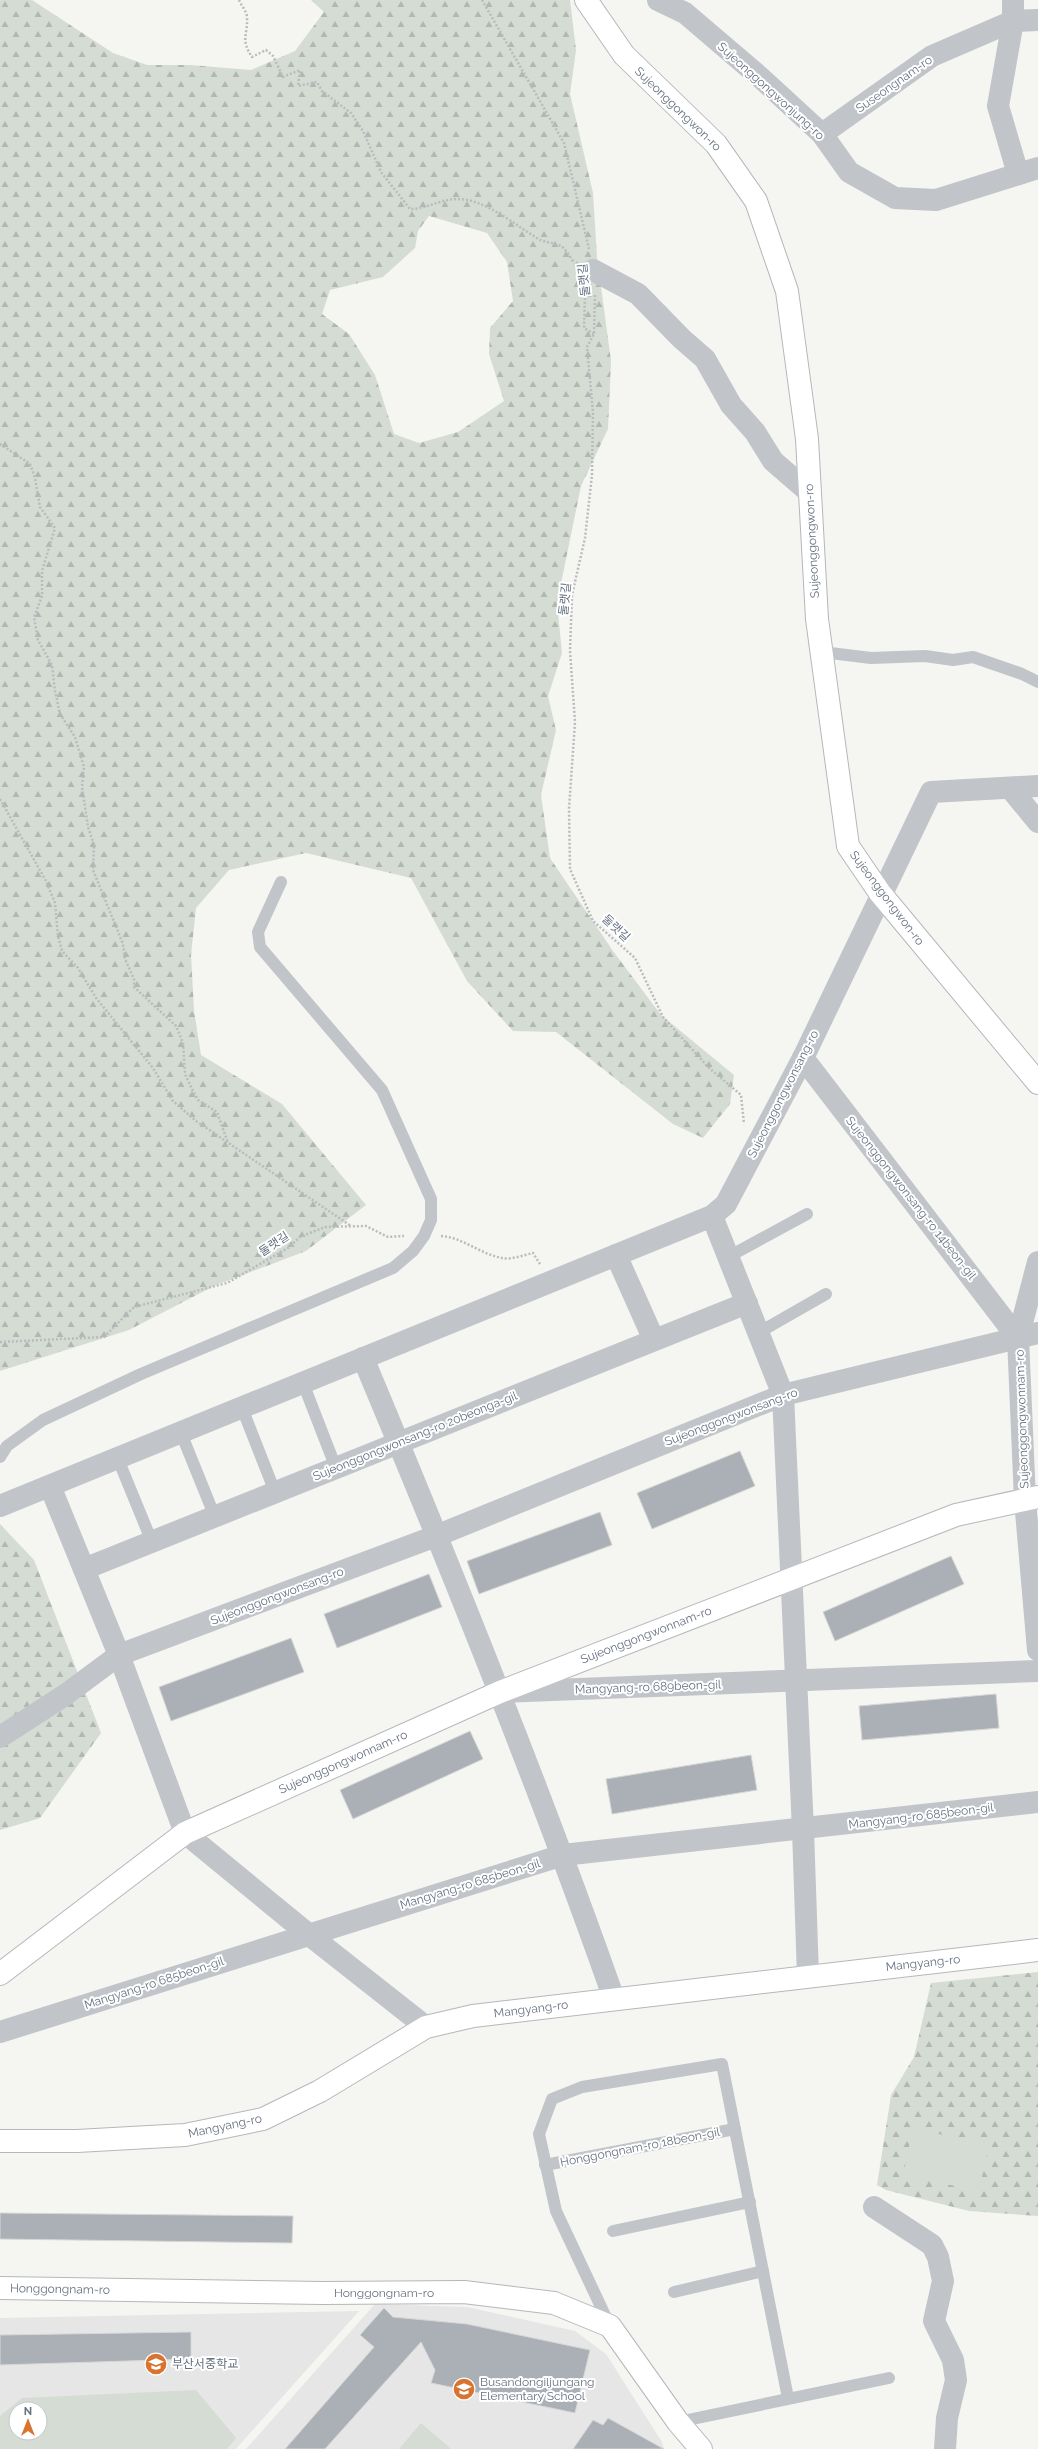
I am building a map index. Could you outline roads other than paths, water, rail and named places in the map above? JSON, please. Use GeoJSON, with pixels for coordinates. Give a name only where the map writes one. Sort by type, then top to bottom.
{"type":"FeatureCollection","features":[{"type":"Feature","properties":{"kind":"street","name":"Sujeonggongwon-ro"},"geometry":{"type":"LineString","coordinates":[[586,0],[624,56],[716,144],[756,201],[787,291],[806,439],[817,619],[848,846],[880,893],[1038,1083]]}},
{"type":"Feature","properties":{"kind":"street","name":"Sujeonggongwonjung-ro"},"geometry":{"type":"LineString","coordinates":[[658,0],[684,6],[822,134],[849,172],[895,198],[936,200],[1028,171]]}},
{"type":"Feature","properties":{"kind":"street"},"geometry":{"type":"LineString","coordinates":[[1013,10],[998,106],[1028,171]]}},
{"type":"Feature","properties":{"kind":"street","name":"Suseongnam-ro"},"geometry":{"type":"LineString","coordinates":[[822,134],[932,56],[1013,10],[1038,20]]}},
{"type":"Feature","properties":{"kind":"street"},"geometry":{"type":"LineString","coordinates":[[584,275],[638,294],[682,340],[705,359],[732,405],[755,432],[773,460],[810,493]]}},
{"type":"Feature","properties":{"kind":"street"},"geometry":{"type":"LineString","coordinates":[[1010,788],[1038,786]]}},
{"type":"Feature","properties":{"kind":"street"},"geometry":{"type":"LineString","coordinates":[[1010,788],[1038,822]]}},
{"type":"Feature","properties":{"kind":"street","name":"Sujeonggongwonsang-ro"},"geometry":{"type":"LineString","coordinates":[[0,1506],[712,1216],[726,1204],[803,1058],[880,893],[931,792],[1010,788]]}},
{"type":"Feature","properties":{"kind":"street","name":"Sujeonggongwonsang-ro 14beon-gil"},"geometry":{"type":"LineString","coordinates":[[803,1058],[1028,1335]]}},
{"type":"Feature","properties":{"kind":"street"},"geometry":{"type":"LineString","coordinates":[[712,1216],[783,1395],[803,1830],[808,1976]]}},
{"type":"Feature","properties":{"kind":"street"},"geometry":{"type":"LineString","coordinates":[[616,1255],[654,1340]]}},
{"type":"Feature","properties":{"kind":"street","name":"Sujeonggongwonnam-ro"},"geometry":{"type":"LineString","coordinates":[[0,1974],[185,1833],[500,1692],[956,1516],[1031,1498],[1028,1335],[1038,1262]]}},
{"type":"Feature","properties":{"kind":"street","name":"Sujeonggongwonsang-ro 20beonga-gil"},"geometry":{"type":"LineString","coordinates":[[84,1570],[746,1303]]}},
{"type":"Feature","properties":{"kind":"street","name":"Sujeonggongwonsang-ro"},"geometry":{"type":"LineString","coordinates":[[0,1737],[65,1695],[119,1655],[436,1536],[783,1395],[1028,1335]]}},
{"type":"Feature","properties":{"kind":"street"},"geometry":{"type":"LineString","coordinates":[[364,1358],[500,1692],[563,1855],[614,1999]]}},
{"type":"Feature","properties":{"kind":"street"},"geometry":{"type":"LineString","coordinates":[[50,1486],[119,1655],[185,1833],[308,1934],[426,2027]]}},
{"type":"Feature","properties":{"kind":"street"},"geometry":{"type":"LineString","coordinates":[[1031,1498],[1038,1650]]}},
{"type":"Feature","properties":{"kind":"street","name":"Mangyang-ro 689beon-gil"},"geometry":{"type":"LineString","coordinates":[[500,1692],[795,1682],[1038,1670]]}},
{"type":"Feature","properties":{"kind":"street","name":"Mangyang-ro 685beon-gil"},"geometry":{"type":"LineString","coordinates":[[0,2032],[563,1855],[803,1830],[1038,1802]]}},
{"type":"Feature","properties":{"kind":"street","name":"Mangyang-ro"},"geometry":{"type":"LineString","coordinates":[[0,2140],[77,2140],[185,2135],[263,2119],[320,2091],[426,2027],[474,2016],[1038,1950]]}},
{"type":"Feature","properties":{"kind":"street"},"geometry":{"type":"LineString","coordinates":[[874,2207],[932,2245],[938,2257],[943,2281],[934,2321],[953,2360],[956,2380],[947,2418],[945,2449]]}},
{"type":"Feature","properties":{"kind":"street","name":"Honggongnam-ro"},"geometry":{"type":"LineString","coordinates":[[0,2288],[323,2293],[464,2292],[554,2303],[610,2326]]}},
{"type":"Feature","properties":{"kind":"street"},"geometry":{"type":"LineString","coordinates":[[610,2326],[695,2447]]}},
{"type":"Feature","properties":{"kind":"lane"},"geometry":{"type":"LineString","coordinates":[[822,652],[871,658],[925,656],[953,660],[973,657],[1022,674],[1038,682]]}},
{"type":"Feature","properties":{"kind":"lane"},"geometry":{"type":"LineString","coordinates":[[0,1457],[7,1446],[43,1420],[141,1374],[393,1268],[414,1250],[424,1236],[431,1220],[431,1199],[382,1090],[260,947],[258,932],[281,882]]}},
{"type":"Feature","properties":{"kind":"lane"},"geometry":{"type":"LineString","coordinates":[[728,1258],[807,1214]]}},
{"type":"Feature","properties":{"kind":"lane"},"geometry":{"type":"LineString","coordinates":[[758,1332],[826,1294]]}},
{"type":"Feature","properties":{"kind":"lane"},"geometry":{"type":"LineString","coordinates":[[303,1383],[336,1468]]}},
{"type":"Feature","properties":{"kind":"lane"},"geometry":{"type":"LineString","coordinates":[[242,1408],[275,1492]]}},
{"type":"Feature","properties":{"kind":"lane"},"geometry":{"type":"LineString","coordinates":[[181,1433],[215,1516]]}},
{"type":"Feature","properties":{"kind":"lane"},"geometry":{"type":"LineString","coordinates":[[118,1459],[152,1542]]}},
{"type":"Feature","properties":{"kind":"lane","name":"Honggongnam-ro 18beon-gil"},"geometry":{"type":"LineString","coordinates":[[735,2130],[545,2165],[538,2134],[552,2099],[582,2087],[722,2064],[788,2398]]}},
{"type":"Feature","properties":{"kind":"lane"},"geometry":{"type":"LineString","coordinates":[[545,2165],[556,2211],[610,2326]]}},
{"type":"Feature","properties":{"kind":"lane"},"geometry":{"type":"LineString","coordinates":[[613,2231],[750,2202]]}},
{"type":"Feature","properties":{"kind":"lane"},"geometry":{"type":"LineString","coordinates":[[674,2292],[763,2271]]}},
{"type":"Feature","properties":{"kind":"lane"},"geometry":{"type":"LineString","coordinates":[[678,2422],[890,2378]]}},
{"type":"Feature","properties":{"kind":"place","name":"부산서중학교"},"geometry":{"type":"Point","coordinates":[156,2364]}},
{"type":"Feature","properties":{"kind":"place","name":"Busandongiljungang Elementary School"},"geometry":{"type":"Point","coordinates":[464,2389]}}]}
